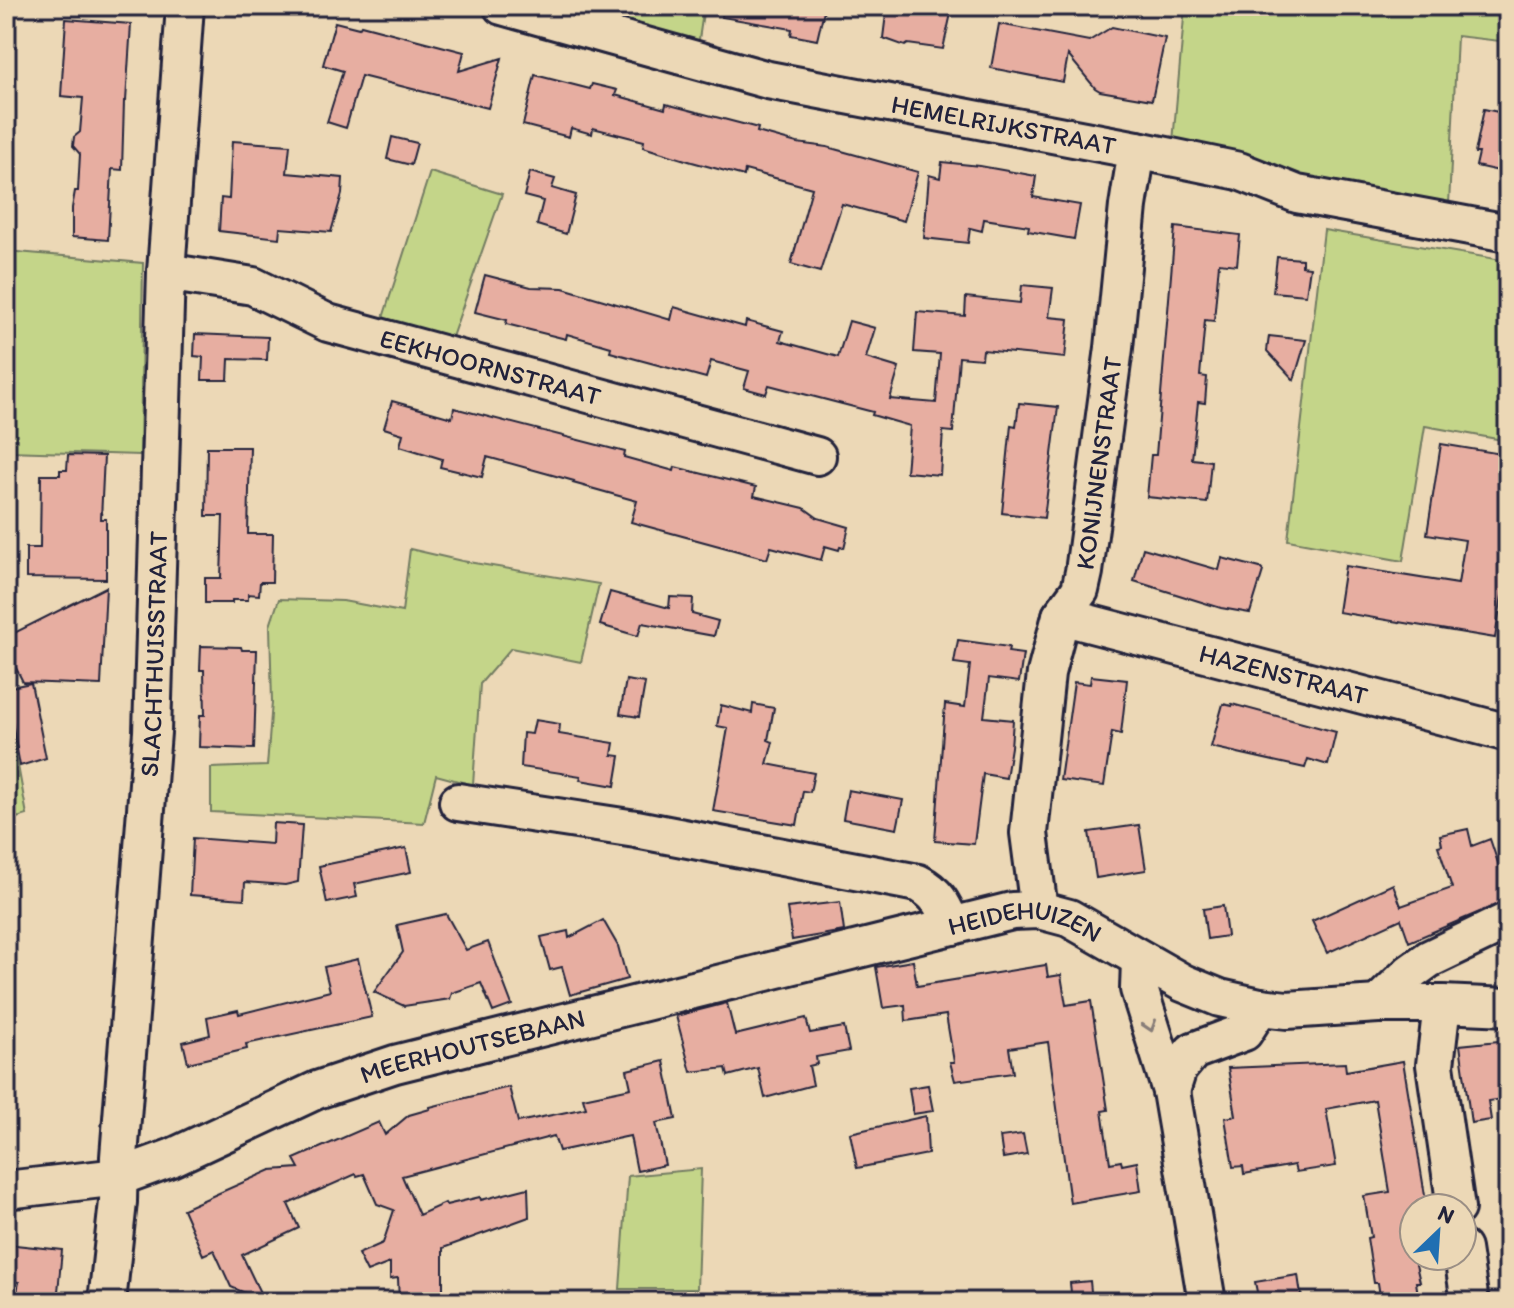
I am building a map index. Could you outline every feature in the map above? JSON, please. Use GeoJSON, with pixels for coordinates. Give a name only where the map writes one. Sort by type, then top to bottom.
{"type":"FeatureCollection","features":[{"type":"Feature","properties":{"kind":"street","name":"SLACHTHUISSTRAAT"},"geometry":{"type":"LineString","coordinates":[[107,1302],[152,732],[166,272],[185,6]]}},
{"type":"Feature","properties":{"kind":"street","name":"HEMELRIJKSTRAAT"},"geometry":{"type":"LineString","coordinates":[[502,6],[768,80],[1239,171],[1297,194],[1508,233]]}},
{"type":"Feature","properties":{"kind":"street","name":"KONIJNENSTRAAT"},"geometry":{"type":"LineString","coordinates":[[1039,910],[1029,833],[1046,673],[1061,616],[1080,590],[1084,572],[1137,150]]}},
{"type":"Feature","properties":{"kind":"street","name":"EEKHOORNSTRAAT"},"geometry":{"type":"LineString","coordinates":[[166,272],[253,286],[328,323],[817,456]]}},
{"type":"Feature","properties":{"kind":"street","name":"HAZENSTRAAT"},"geometry":{"type":"LineString","coordinates":[[1061,616],[1508,733]]}},
{"type":"Feature","properties":{"kind":"street","name":"HEIDEHUIZEN"},"geometry":{"type":"LineString","coordinates":[[458,802],[636,829],[918,883],[940,899],[952,926],[1012,911],[1039,910],[1069,918],[1183,983],[1260,1007],[1287,1010],[1378,1004],[1508,1007]]}},
{"type":"Feature","properties":{"kind":"street"},"geometry":{"type":"LineString","coordinates":[[1378,1004],[1429,959],[1508,921]]}},
{"type":"Feature","properties":{"kind":"street","name":"MEERHOUTSEBAAN"},"geometry":{"type":"LineString","coordinates":[[6,1190],[119,1177],[171,1158],[317,1090],[395,1064],[952,926]]}},
{"type":"Feature","properties":{"kind":"street"},"geometry":{"type":"LineString","coordinates":[[1140,960],[1139,989],[1171,1091],[1207,1302]]}},
{"type":"Feature","properties":{"kind":"street"},"geometry":{"type":"LineString","coordinates":[[1442,1004],[1435,1065],[1454,1192]]}},
{"type":"Feature","properties":{"kind":"street"},"geometry":{"type":"LineString","coordinates":[[1171,1091],[1178,1069],[1193,1051],[1244,1032],[1260,1007]]}},
{"type":"Feature","properties":{"kind":"street"},"geometry":{"type":"LineString","coordinates":[[1465,1272],[1470,1302]]}},
{"type":"Feature","properties":{"kind":"green space"},"geometry":{"type":"Polygon","coordinates":[[[629,6],[704,6],[698,46],[623,27],[629,6]]]}},
{"type":"Feature","properties":{"kind":"green space"},"geometry":{"type":"Polygon","coordinates":[[[1185,6],[1508,6],[1508,42],[1457,36],[1449,205],[1278,174],[1173,142],[1185,6]]]}},
{"type":"Feature","properties":{"kind":"green space"},"geometry":{"type":"Polygon","coordinates":[[[430,172],[502,194],[452,337],[383,318],[430,172]]]}},
{"type":"Feature","properties":{"kind":"green space"},"geometry":{"type":"Polygon","coordinates":[[[1324,230],[1508,261],[1508,441],[1425,426],[1403,561],[1288,540],[1324,230]]]}},
{"type":"Feature","properties":{"kind":"green space"},"geometry":{"type":"Polygon","coordinates":[[[6,251],[143,263],[140,455],[6,451],[6,251]]]}},
{"type":"Feature","properties":{"kind":"green space"},"geometry":{"type":"Polygon","coordinates":[[[410,549],[599,584],[581,662],[511,648],[480,684],[473,785],[436,775],[424,823],[211,812],[211,768],[267,766],[272,702],[270,626],[279,599],[343,601],[402,612],[410,549]]]}},
{"type":"Feature","properties":{"kind":"green space"},"geometry":{"type":"Polygon","coordinates":[[[6,700],[27,815],[6,821],[6,700]]]}},
{"type":"Feature","properties":{"kind":"green space"},"geometry":{"type":"Polygon","coordinates":[[[701,1169],[697,1289],[620,1289],[628,1176],[701,1169]]]}},
{"type":"Feature","properties":{"kind":"building"},"geometry":{"type":"Polygon","coordinates":[[[723,6],[825,6],[817,40],[791,35],[792,29],[722,17],[723,6]]]}},
{"type":"Feature","properties":{"kind":"building"},"geometry":{"type":"Polygon","coordinates":[[[887,6],[952,9],[943,49],[905,46],[883,38],[887,6]]]}},
{"type":"Feature","properties":{"kind":"building"},"geometry":{"type":"Polygon","coordinates":[[[66,19],[131,24],[122,170],[112,169],[108,240],[72,237],[72,208],[75,191],[78,191],[80,154],[73,146],[74,137],[80,132],[83,98],[61,96],[66,19]]]}},
{"type":"Feature","properties":{"kind":"building"},"geometry":{"type":"Polygon","coordinates":[[[335,22],[359,28],[361,25],[464,52],[459,71],[502,58],[488,108],[361,76],[346,128],[327,122],[343,71],[323,65],[335,22]]]}},
{"type":"Feature","properties":{"kind":"building"},"geometry":{"type":"Polygon","coordinates":[[[999,24],[1089,41],[1112,27],[1165,38],[1152,100],[1100,91],[1068,55],[1063,82],[991,68],[999,24]]]}},
{"type":"Feature","properties":{"kind":"building"},"geometry":{"type":"Polygon","coordinates":[[[535,75],[590,89],[592,84],[617,90],[615,95],[665,109],[666,104],[758,128],[757,132],[797,143],[827,147],[918,172],[904,221],[842,204],[820,272],[791,264],[812,188],[745,170],[744,176],[692,162],[643,147],[644,141],[593,128],[592,134],[571,128],[569,137],[523,125],[535,75]]]}},
{"type":"Feature","properties":{"kind":"building"},"geometry":{"type":"Polygon","coordinates":[[[1484,109],[1508,114],[1508,173],[1476,166],[1479,153],[1475,153],[1484,109]]]}},
{"type":"Feature","properties":{"kind":"building"},"geometry":{"type":"Polygon","coordinates":[[[392,137],[417,143],[411,165],[387,159],[392,137]]]}},
{"type":"Feature","properties":{"kind":"building"},"geometry":{"type":"Polygon","coordinates":[[[232,141],[290,145],[287,173],[343,178],[342,194],[331,232],[280,228],[279,238],[219,231],[221,198],[229,199],[232,141]]]}},
{"type":"Feature","properties":{"kind":"building"},"geometry":{"type":"Polygon","coordinates":[[[942,162],[1036,176],[1033,197],[1080,205],[1074,239],[1028,231],[1029,226],[984,219],[982,231],[970,228],[968,243],[924,238],[929,175],[940,178],[942,162]]]}},
{"type":"Feature","properties":{"kind":"building"},"geometry":{"type":"Polygon","coordinates":[[[530,172],[555,179],[552,188],[576,195],[566,234],[537,225],[543,201],[524,196],[530,172]]]}},
{"type":"Feature","properties":{"kind":"building"},"geometry":{"type":"Polygon","coordinates":[[[1175,227],[1240,235],[1237,265],[1219,263],[1214,321],[1205,320],[1200,376],[1207,377],[1205,403],[1198,402],[1192,459],[1211,461],[1207,503],[1147,497],[1151,455],[1156,455],[1175,227]]]}},
{"type":"Feature","properties":{"kind":"building"},"geometry":{"type":"Polygon","coordinates":[[[1277,257],[1302,259],[1302,266],[1310,267],[1306,295],[1273,292],[1277,257]]]}},
{"type":"Feature","properties":{"kind":"building"},"geometry":{"type":"Polygon","coordinates":[[[485,275],[531,287],[563,288],[671,320],[674,307],[745,327],[746,321],[783,331],[780,341],[838,357],[849,321],[875,328],[866,358],[899,368],[890,399],[936,403],[940,354],[914,352],[917,312],[965,316],[966,297],[1020,303],[1022,285],[1053,288],[1049,317],[1069,319],[1065,358],[983,350],[982,359],[959,357],[953,432],[943,431],[940,475],[906,472],[910,426],[872,415],[873,412],[769,385],[766,394],[744,388],[749,371],[711,361],[706,378],[610,352],[611,347],[567,334],[566,339],[506,324],[507,320],[475,312],[485,275]]]}},
{"type":"Feature","properties":{"kind":"building"},"geometry":{"type":"Polygon","coordinates":[[[195,334],[268,337],[267,360],[229,359],[228,380],[202,380],[203,357],[194,356],[195,334]]]}},
{"type":"Feature","properties":{"kind":"building"},"geometry":{"type":"Polygon","coordinates":[[[1269,336],[1306,340],[1294,380],[1267,351],[1269,336]]]}},
{"type":"Feature","properties":{"kind":"building"},"geometry":{"type":"Polygon","coordinates":[[[392,401],[452,418],[454,408],[625,452],[624,457],[674,471],[675,467],[756,487],[754,496],[804,508],[818,518],[849,527],[844,548],[840,547],[839,550],[825,546],[821,560],[771,547],[767,559],[631,522],[637,501],[574,481],[487,457],[482,477],[440,467],[442,459],[400,446],[403,434],[384,428],[392,401]]]}},
{"type":"Feature","properties":{"kind":"building"},"geometry":{"type":"Polygon","coordinates":[[[1019,403],[1058,407],[1044,518],[1002,513],[1011,425],[1016,426],[1019,403]]]}},
{"type":"Feature","properties":{"kind":"building"},"geometry":{"type":"Polygon","coordinates":[[[1441,444],[1508,455],[1508,572],[1495,638],[1338,612],[1345,566],[1458,584],[1465,540],[1427,534],[1441,444]]]}},
{"type":"Feature","properties":{"kind":"building"},"geometry":{"type":"Polygon","coordinates":[[[207,447],[250,447],[248,534],[273,534],[272,582],[260,582],[259,595],[248,594],[248,600],[205,603],[205,578],[221,578],[223,516],[206,516],[207,447]]]}},
{"type":"Feature","properties":{"kind":"building"},"geometry":{"type":"Polygon","coordinates":[[[68,455],[104,456],[101,519],[106,519],[106,579],[26,578],[26,548],[40,548],[41,475],[60,475],[60,470],[67,470],[68,455]]]}},
{"type":"Feature","properties":{"kind":"building"},"geometry":{"type":"Polygon","coordinates":[[[1143,548],[1219,570],[1222,558],[1260,568],[1263,571],[1250,613],[1221,608],[1134,581],[1143,548]]]}},
{"type":"Feature","properties":{"kind":"building"},"geometry":{"type":"Polygon","coordinates":[[[106,587],[101,685],[23,682],[6,648],[6,637],[106,587]]]}},
{"type":"Feature","properties":{"kind":"building"},"geometry":{"type":"Polygon","coordinates":[[[610,592],[669,608],[670,597],[693,598],[692,614],[718,621],[714,636],[642,623],[638,636],[600,625],[610,592]]]}},
{"type":"Feature","properties":{"kind":"building"},"geometry":{"type":"Polygon","coordinates":[[[958,640],[1009,647],[1008,652],[1023,654],[1019,682],[989,678],[984,717],[1013,720],[1011,747],[1006,778],[983,774],[974,844],[935,841],[945,704],[965,707],[970,665],[954,663],[958,640]]]}},
{"type":"Feature","properties":{"kind":"building"},"geometry":{"type":"Polygon","coordinates":[[[201,646],[257,650],[254,749],[199,747],[200,715],[205,715],[201,646]]]}},
{"type":"Feature","properties":{"kind":"building"},"geometry":{"type":"Polygon","coordinates":[[[1091,676],[1127,680],[1121,734],[1112,732],[1104,786],[1060,780],[1074,682],[1090,684],[1091,676]]]}},
{"type":"Feature","properties":{"kind":"building"},"geometry":{"type":"Polygon","coordinates":[[[626,680],[645,683],[639,717],[620,714],[626,680]]]}},
{"type":"Feature","properties":{"kind":"building"},"geometry":{"type":"Polygon","coordinates":[[[31,683],[46,758],[20,766],[6,688],[31,683]]]}},
{"type":"Feature","properties":{"kind":"building"},"geometry":{"type":"Polygon","coordinates":[[[753,704],[774,708],[768,740],[773,742],[767,764],[814,773],[810,792],[803,791],[797,825],[713,811],[728,728],[717,726],[721,705],[752,713],[753,704]]]}},
{"type":"Feature","properties":{"kind":"building"},"geometry":{"type":"Polygon","coordinates":[[[1223,704],[1336,732],[1328,765],[1308,759],[1305,768],[1211,747],[1223,704]]]}},
{"type":"Feature","properties":{"kind":"building"},"geometry":{"type":"Polygon","coordinates":[[[535,720],[560,724],[559,734],[614,743],[612,755],[620,756],[615,786],[580,780],[581,776],[521,767],[523,733],[532,734],[535,720]]]}},
{"type":"Feature","properties":{"kind":"building"},"geometry":{"type":"Polygon","coordinates":[[[848,790],[903,800],[897,829],[843,819],[848,790]]]}},
{"type":"Feature","properties":{"kind":"building"},"geometry":{"type":"Polygon","coordinates":[[[273,823],[302,825],[298,882],[285,885],[245,882],[244,899],[190,895],[193,838],[272,844],[273,823]]]}},
{"type":"Feature","properties":{"kind":"building"},"geometry":{"type":"Polygon","coordinates":[[[1139,825],[1146,870],[1096,878],[1089,832],[1139,825]]]}},
{"type":"Feature","properties":{"kind":"building"},"geometry":{"type":"Polygon","coordinates":[[[1468,829],[1472,846],[1490,839],[1508,900],[1409,942],[1401,919],[1327,953],[1312,921],[1393,884],[1401,906],[1452,888],[1438,846],[1442,845],[1440,835],[1468,829]]]}},
{"type":"Feature","properties":{"kind":"building"},"geometry":{"type":"Polygon","coordinates":[[[406,848],[411,872],[354,884],[357,897],[327,903],[319,866],[406,848]]]}},
{"type":"Feature","properties":{"kind":"building"},"geometry":{"type":"Polygon","coordinates":[[[840,902],[844,931],[792,940],[787,908],[840,902]]]}},
{"type":"Feature","properties":{"kind":"building"},"geometry":{"type":"Polygon","coordinates":[[[1223,906],[1227,936],[1207,939],[1203,909],[1223,906]]]}},
{"type":"Feature","properties":{"kind":"building"},"geometry":{"type":"Polygon","coordinates":[[[446,914],[466,950],[488,942],[512,1005],[493,1012],[481,983],[452,993],[450,999],[404,1006],[374,992],[403,952],[397,925],[446,914]]]}},
{"type":"Feature","properties":{"kind":"building"},"geometry":{"type":"Polygon","coordinates":[[[603,920],[618,946],[627,979],[570,995],[562,967],[550,970],[541,937],[568,931],[569,938],[603,920]]]}},
{"type":"Feature","properties":{"kind":"building"},"geometry":{"type":"Polygon","coordinates":[[[358,959],[372,1017],[246,1044],[247,1049],[188,1063],[183,1042],[210,1035],[207,1017],[238,1010],[239,1014],[330,991],[324,967],[358,959]]]}},
{"type":"Feature","properties":{"kind":"building"},"geometry":{"type":"Polygon","coordinates":[[[913,961],[917,986],[1046,965],[1048,977],[1061,975],[1066,1005],[1091,1001],[1108,1110],[1102,1111],[1110,1163],[1121,1161],[1122,1165],[1137,1162],[1141,1191],[1070,1203],[1048,1042],[1009,1048],[1013,1073],[955,1081],[946,1015],[906,1021],[905,1005],[883,1008],[876,967],[913,961]]]}},
{"type":"Feature","properties":{"kind":"building"},"geometry":{"type":"Polygon","coordinates":[[[727,1003],[735,1035],[806,1018],[810,1033],[844,1027],[849,1051],[816,1057],[817,1064],[809,1066],[813,1085],[765,1098],[758,1068],[728,1076],[726,1068],[691,1072],[676,1016],[727,1003]]]}},
{"type":"Feature","properties":{"kind":"building"},"geometry":{"type":"Polygon","coordinates":[[[1508,1040],[1508,1098],[1488,1101],[1491,1120],[1471,1123],[1460,1045],[1508,1040]]]}},
{"type":"Feature","properties":{"kind":"building"},"geometry":{"type":"Polygon","coordinates":[[[664,1061],[676,1119],[656,1123],[665,1165],[637,1171],[630,1136],[559,1151],[554,1136],[402,1176],[419,1215],[445,1203],[480,1197],[481,1200],[528,1188],[529,1217],[443,1248],[443,1295],[439,1295],[439,1302],[399,1302],[398,1278],[390,1279],[390,1263],[367,1272],[358,1254],[383,1243],[394,1210],[377,1204],[364,1174],[356,1174],[288,1204],[299,1228],[242,1255],[264,1301],[231,1287],[214,1250],[203,1255],[183,1209],[271,1170],[299,1168],[294,1159],[379,1122],[385,1135],[409,1115],[509,1087],[518,1122],[586,1108],[583,1098],[631,1088],[627,1070],[664,1061]]]}},
{"type":"Feature","properties":{"kind":"building"},"geometry":{"type":"Polygon","coordinates":[[[1403,1061],[1424,1192],[1398,1192],[1398,1272],[1418,1272],[1419,1302],[1381,1302],[1378,1283],[1374,1283],[1364,1196],[1390,1192],[1375,1100],[1326,1109],[1336,1166],[1296,1172],[1294,1165],[1244,1174],[1243,1166],[1233,1167],[1225,1118],[1236,1116],[1228,1068],[1345,1063],[1346,1071],[1403,1061]]]}},
{"type":"Feature","properties":{"kind":"building"},"geometry":{"type":"Polygon","coordinates":[[[928,1085],[933,1111],[913,1114],[909,1088],[928,1085]]]}},
{"type":"Feature","properties":{"kind":"building"},"geometry":{"type":"Polygon","coordinates":[[[926,1116],[928,1154],[857,1168],[850,1133],[926,1116]]]}},
{"type":"Feature","properties":{"kind":"building"},"geometry":{"type":"Polygon","coordinates":[[[1023,1134],[1027,1154],[1003,1158],[1000,1137],[1023,1134]]]}},
{"type":"Feature","properties":{"kind":"building"},"geometry":{"type":"Polygon","coordinates":[[[6,1244],[62,1250],[57,1302],[15,1302],[19,1282],[6,1280],[6,1244]]]}},
{"type":"Feature","properties":{"kind":"building"},"geometry":{"type":"Polygon","coordinates":[[[1298,1275],[1302,1302],[1259,1302],[1255,1282],[1298,1275]]]}},
{"type":"Feature","properties":{"kind":"building"},"geometry":{"type":"Polygon","coordinates":[[[1090,1281],[1092,1302],[1072,1302],[1070,1283],[1090,1281]]]}}]}
